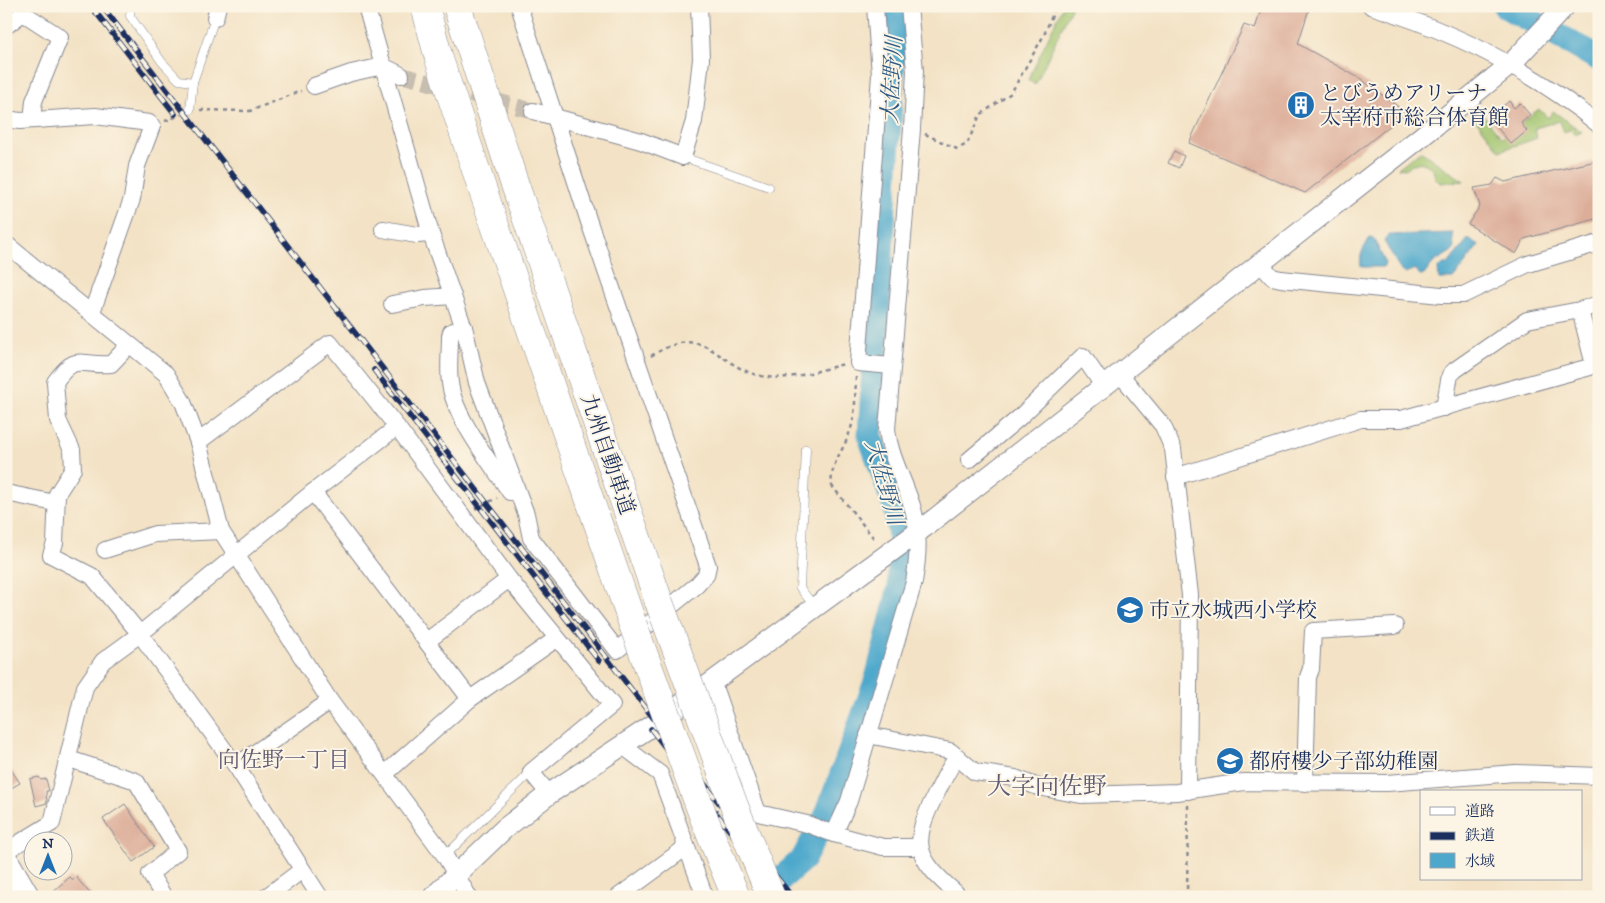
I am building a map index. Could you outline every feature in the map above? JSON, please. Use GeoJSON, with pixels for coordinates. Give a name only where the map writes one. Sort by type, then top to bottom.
{"type":"FeatureCollection","features":[{"type":"Feature","properties":{"kind":"highway","name":"九州自動車道"},"geometry":{"type":"LineString","coordinates":[[425,6],[440,59],[482,188],[633,625],[704,818],[736,897]]}},
{"type":"Feature","properties":{"kind":"highway","name":"九州自動車道"},"geometry":{"type":"LineString","coordinates":[[457,6],[513,179],[669,600],[735,808],[771,897]]}},
{"type":"Feature","properties":{"kind":"main road"},"geometry":{"type":"LineString","coordinates":[[6,861],[27,897]]}},
{"type":"Feature","properties":{"kind":"street"},"geometry":{"type":"LineString","coordinates":[[366,6],[431,234],[464,327],[477,383],[515,494]]}},
{"type":"Feature","properties":{"kind":"street"},"geometry":{"type":"LineString","coordinates":[[464,327],[451,332],[450,336],[450,384],[460,414],[515,494],[526,514],[531,538],[617,650],[669,600],[706,575],[708,566],[519,6]]}},
{"type":"Feature","properties":{"kind":"street"},"geometry":{"type":"LineString","coordinates":[[533,111],[642,141],[683,157],[694,120],[701,59],[699,6]]}},
{"type":"Feature","properties":{"kind":"street"},"geometry":{"type":"LineString","coordinates":[[875,6],[880,76],[858,363],[892,366]]}},
{"type":"Feature","properties":{"kind":"street"},"geometry":{"type":"LineString","coordinates":[[834,834],[849,801],[914,582],[918,560],[918,532],[913,509],[893,462],[887,429],[912,129],[915,71],[909,6]]}},
{"type":"Feature","properties":{"kind":"street"},"geometry":{"type":"LineString","coordinates":[[1371,6],[1517,59],[1599,125]]}},
{"type":"Feature","properties":{"kind":"street"},"geometry":{"type":"LineString","coordinates":[[434,897],[455,874],[504,829],[549,794],[623,746],[918,532],[1466,102],[1517,59],[1565,6]]}},
{"type":"Feature","properties":{"kind":"street"},"geometry":{"type":"LineString","coordinates":[[6,26],[23,13],[60,37],[34,101],[32,120]]}},
{"type":"Feature","properties":{"kind":"street"},"geometry":{"type":"LineString","coordinates":[[314,86],[351,73],[383,66],[401,76]]}},
{"type":"Feature","properties":{"kind":"street"},"geometry":{"type":"LineString","coordinates":[[6,119],[32,120],[95,116],[149,123],[152,126],[138,166],[132,199],[92,312]]}},
{"type":"Feature","properties":{"kind":"street"},"geometry":{"type":"LineString","coordinates":[[383,229],[417,236],[431,234]]}},
{"type":"Feature","properties":{"kind":"street"},"geometry":{"type":"LineString","coordinates":[[1260,263],[1272,277],[1281,279],[1441,295],[1463,295],[1480,289],[1528,264],[1599,243]]}},
{"type":"Feature","properties":{"kind":"street"},"geometry":{"type":"LineString","coordinates":[[6,244],[166,374],[183,402],[198,442],[221,531],[330,701],[445,856],[469,897]]}},
{"type":"Feature","properties":{"kind":"street"},"geometry":{"type":"LineString","coordinates":[[392,304],[425,298],[452,296]]}},
{"type":"Feature","properties":{"kind":"street"},"geometry":{"type":"LineString","coordinates":[[1444,408],[1450,375],[1527,320],[1580,310],[1599,304]]}},
{"type":"Feature","properties":{"kind":"street"},"geometry":{"type":"LineString","coordinates":[[1175,478],[1361,419],[1401,419],[1590,367],[1592,361],[1580,310]]}},
{"type":"Feature","properties":{"kind":"street"},"geometry":{"type":"LineString","coordinates":[[198,442],[330,343],[397,427],[509,579],[612,705],[531,772],[549,794]]}},
{"type":"Feature","properties":{"kind":"street"},"geometry":{"type":"LineString","coordinates":[[129,345],[111,364],[95,366],[81,361],[70,363],[55,382],[58,420],[67,436],[73,469],[60,487],[55,503],[55,543],[51,555],[92,576],[140,634],[236,766],[320,897]]}},
{"type":"Feature","properties":{"kind":"street"},"geometry":{"type":"LineString","coordinates":[[968,460],[1020,417],[1083,356],[1104,387]]}},
{"type":"Feature","properties":{"kind":"street"},"geometry":{"type":"LineString","coordinates":[[1120,374],[1170,437],[1190,595],[1188,791]]}},
{"type":"Feature","properties":{"kind":"street"},"geometry":{"type":"LineString","coordinates":[[6,851],[52,823],[85,688],[103,661],[140,634],[313,492],[397,427]]}},
{"type":"Feature","properties":{"kind":"street"},"geometry":{"type":"LineString","coordinates":[[313,492],[470,699]]}},
{"type":"Feature","properties":{"kind":"street"},"geometry":{"type":"LineString","coordinates":[[6,493],[55,503]]}},
{"type":"Feature","properties":{"kind":"street"},"geometry":{"type":"LineString","coordinates":[[105,550],[155,534],[221,531]]}},
{"type":"Feature","properties":{"kind":"street"},"geometry":{"type":"LineString","coordinates":[[427,641],[509,579]]}},
{"type":"Feature","properties":{"kind":"street"},"geometry":{"type":"LineString","coordinates":[[1305,782],[1308,677],[1312,669],[1313,631],[1395,626]]}},
{"type":"Feature","properties":{"kind":"street"},"geometry":{"type":"LineString","coordinates":[[385,774],[470,699],[556,638]]}},
{"type":"Feature","properties":{"kind":"street"},"geometry":{"type":"LineString","coordinates":[[712,681],[758,813],[807,824],[834,834],[883,847],[920,847]]}},
{"type":"Feature","properties":{"kind":"street"},"geometry":{"type":"LineString","coordinates":[[236,766],[330,701]]}},
{"type":"Feature","properties":{"kind":"street"},"geometry":{"type":"LineString","coordinates":[[868,736],[950,751],[965,766],[975,772],[1015,778],[1058,793],[1115,796],[1188,791],[1244,782],[1387,783],[1515,773],[1599,776]]}},
{"type":"Feature","properties":{"kind":"street"},"geometry":{"type":"LineString","coordinates":[[623,746],[660,774],[704,897]]}},
{"type":"Feature","properties":{"kind":"street"},"geometry":{"type":"LineString","coordinates":[[956,897],[956,893],[937,877],[926,863],[920,847],[921,827],[942,784],[958,757]]}},
{"type":"Feature","properties":{"kind":"street"},"geometry":{"type":"LineString","coordinates":[[69,759],[136,781],[178,851],[150,874],[164,897]]}},
{"type":"Feature","properties":{"kind":"street"},"geometry":{"type":"LineString","coordinates":[[618,897],[685,848]]}},
{"type":"Feature","properties":{"kind":"street"},"geometry":{"type":"LineString","coordinates":[[266,897],[302,870]]}},
{"type":"Feature","properties":{"kind":"lane"},"geometry":{"type":"LineString","coordinates":[[131,6],[130,16],[162,62],[179,80],[193,82]]}},
{"type":"Feature","properties":{"kind":"lane"},"geometry":{"type":"LineString","coordinates":[[190,110],[193,82],[216,12]]}},
{"type":"Feature","properties":{"kind":"lane"},"geometry":{"type":"LineString","coordinates":[[683,157],[769,187]]}},
{"type":"Feature","properties":{"kind":"lane"},"geometry":{"type":"LineString","coordinates":[[806,449],[800,588],[815,608]]}},
{"type":"Feature","properties":{"kind":"lane"},"geometry":{"type":"LineString","coordinates":[[445,856],[531,772]]}},
{"type":"Feature","properties":{"kind":"path"},"geometry":{"type":"LineString","coordinates":[[912,129],[957,149],[967,144],[980,115],[1011,93],[1044,35],[1056,6]]}},
{"type":"Feature","properties":{"kind":"path"},"geometry":{"type":"LineString","coordinates":[[152,126],[190,110],[250,111],[314,86]]}},
{"type":"Feature","properties":{"kind":"path"},"geometry":{"type":"LineString","coordinates":[[640,369],[649,358],[666,346],[695,342],[715,351],[750,373],[764,376],[792,376],[858,363],[851,431],[833,467],[832,486],[886,554]]}},
{"type":"Feature","properties":{"kind":"path"},"geometry":{"type":"LineString","coordinates":[[462,516],[515,494]]}},
{"type":"Feature","properties":{"kind":"path"},"geometry":{"type":"LineString","coordinates":[[1187,897],[1188,791]]}},
{"type":"Feature","properties":{"kind":"green space"},"geometry":{"type":"Polygon","coordinates":[[[1063,6],[1072,6],[1035,85],[1028,80],[1063,6]]]}},
{"type":"Feature","properties":{"kind":"green space"},"geometry":{"type":"Polygon","coordinates":[[[1476,106],[1502,138],[1539,109],[1548,118],[1553,111],[1582,132],[1575,135],[1572,129],[1564,132],[1560,121],[1535,128],[1537,138],[1500,151],[1469,111],[1476,106]]]}},
{"type":"Feature","properties":{"kind":"green space"},"geometry":{"type":"Polygon","coordinates":[[[1420,151],[1464,181],[1440,183],[1435,178],[1433,169],[1422,163],[1416,163],[1405,169],[1398,168],[1420,151]]]}},
{"type":"Feature","properties":{"kind":"water"},"geometry":{"type":"Polygon","coordinates":[[[1453,233],[1454,250],[1433,263],[1424,275],[1420,275],[1415,269],[1405,273],[1401,271],[1384,241],[1389,235],[1453,233]]]}},
{"type":"Feature","properties":{"kind":"water"},"geometry":{"type":"Polygon","coordinates":[[[1370,238],[1374,239],[1385,262],[1384,267],[1361,267],[1362,252],[1370,238]]]}},
{"type":"Feature","properties":{"kind":"water"},"geometry":{"type":"Polygon","coordinates":[[[1468,239],[1479,245],[1453,279],[1439,279],[1438,269],[1443,264],[1448,264],[1468,239]]]}},
{"type":"Feature","properties":{"kind":"building","name":"とびうめアリーナ 太宰府市総合体育館"},"geometry":{"type":"Polygon","coordinates":[[[1262,6],[1310,6],[1298,44],[1361,79],[1406,113],[1305,193],[1189,143],[1244,25],[1255,29],[1262,6]]]}},
{"type":"Feature","properties":{"kind":"building"},"geometry":{"type":"Polygon","coordinates":[[[1509,101],[1514,108],[1520,103],[1530,115],[1521,123],[1527,131],[1511,144],[1489,118],[1509,101]]]}},
{"type":"Feature","properties":{"kind":"building"},"geometry":{"type":"Polygon","coordinates":[[[1174,151],[1184,156],[1179,168],[1168,163],[1174,151]]]}},
{"type":"Feature","properties":{"kind":"building"},"geometry":{"type":"Polygon","coordinates":[[[1596,161],[1599,170],[1599,218],[1524,239],[1516,254],[1468,224],[1480,206],[1474,188],[1492,185],[1497,178],[1505,182],[1596,161]]]}},
{"type":"Feature","properties":{"kind":"building"},"geometry":{"type":"Polygon","coordinates":[[[6,762],[20,783],[6,791],[6,762]]]}},
{"type":"Feature","properties":{"kind":"building"},"geometry":{"type":"Polygon","coordinates":[[[39,777],[41,780],[46,779],[49,791],[46,791],[47,803],[36,806],[30,779],[39,777]]]}},
{"type":"Feature","properties":{"kind":"building"},"geometry":{"type":"Polygon","coordinates":[[[125,804],[154,847],[133,862],[103,819],[125,804]]]}},
{"type":"Feature","properties":{"kind":"building"},"geometry":{"type":"Polygon","coordinates":[[[76,877],[93,897],[46,897],[66,880],[73,880],[76,877]]]}},
{"type":"Feature","properties":{"kind":"waterway","name":"大佐野川"},"geometry":{"type":"LineString","coordinates":[[766,897],[784,876],[803,859],[826,817],[877,679],[900,587],[900,535],[895,507],[870,436],[896,6]]}},
{"type":"Feature","properties":{"kind":"waterway"},"geometry":{"type":"LineString","coordinates":[[1505,6],[1599,59]]}},
{"type":"Feature","properties":{"kind":"tunnel"},"geometry":{"type":"LineString","coordinates":[[401,75],[533,111]]}},
{"type":"Feature","properties":{"kind":"railway"},"geometry":{"type":"LineString","coordinates":[[91,6],[175,114]]}},
{"type":"Feature","properties":{"kind":"railway"},"geometry":{"type":"LineString","coordinates":[[102,6],[792,897]]}},
{"type":"Feature","properties":{"kind":"railway"},"geometry":{"type":"LineString","coordinates":[[374,370],[599,661]]}},
{"type":"Feature","properties":{"kind":"railway"},"geometry":{"type":"LineString","coordinates":[[651,729],[781,897]]}},
{"type":"Feature","properties":{"kind":"place","name":"とびうめアリーナ 太宰府市総合体育館"},"geometry":{"type":"Point","coordinates":[1301,105]}},
{"type":"Feature","properties":{"kind":"place","name":"市立水城西小学校"},"geometry":{"type":"Point","coordinates":[1130,610]}},
{"type":"Feature","properties":{"kind":"place","name":"都府樓少子部幼稚園"},"geometry":{"type":"Point","coordinates":[1230,761]}},
{"type":"Feature","properties":{"kind":"district","name":"向佐野一丁目"},"geometry":{"type":"Point","coordinates":[284,759]}},
{"type":"Feature","properties":{"kind":"district","name":"大字向佐野"},"geometry":{"type":"Point","coordinates":[1047,786]}}]}
